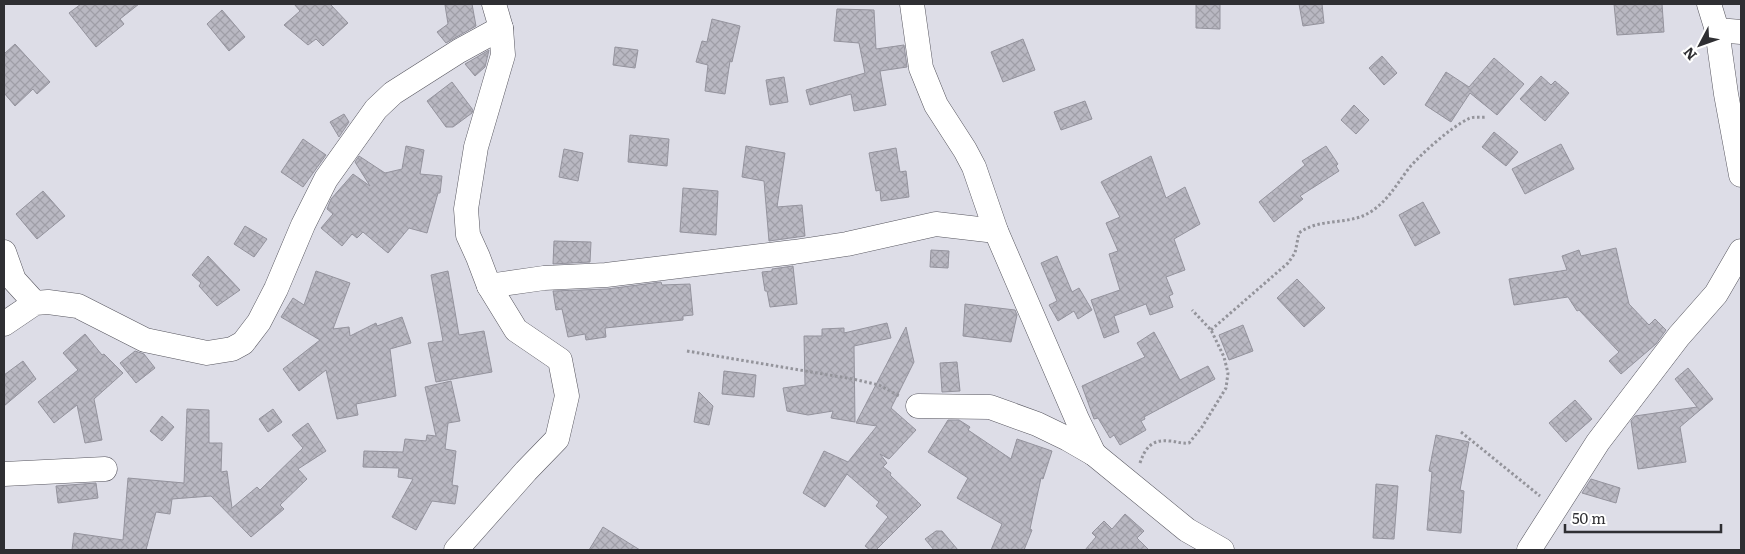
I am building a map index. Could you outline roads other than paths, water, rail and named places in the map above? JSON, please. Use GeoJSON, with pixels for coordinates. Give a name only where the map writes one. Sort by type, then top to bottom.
{"type":"FeatureCollection","features":[{"type":"Feature","properties":{"kind":"street"},"geometry":{"type":"LineString","coordinates":[[456,550],[557,439],[567,396],[560,360],[516,330],[489,286],[468,235],[466,209],[476,147],[503,55],[501,28],[494,4]]}},
{"type":"Feature","properties":{"kind":"street"},"geometry":{"type":"LineString","coordinates":[[912,4],[921,68],[936,105],[974,167],[996,231],[1094,454]]}},
{"type":"Feature","properties":{"kind":"street"},"geometry":{"type":"LineString","coordinates":[[1709,4],[1717,30],[1726,94],[1741,175]]}},
{"type":"Feature","properties":{"kind":"street"},"geometry":{"type":"LineString","coordinates":[[4,324],[35,303],[48,302],[78,306],[145,340],[207,353],[232,349],[244,343],[259,322],[276,289],[302,225],[326,179],[376,109],[393,93],[459,51],[501,28]]}},
{"type":"Feature","properties":{"kind":"street"},"geometry":{"type":"LineString","coordinates":[[1717,30],[1741,32]]}},
{"type":"Feature","properties":{"kind":"street"},"geometry":{"type":"LineString","coordinates":[[489,286],[544,278],[606,275],[794,252],[847,244],[936,224],[996,231]]}},
{"type":"Feature","properties":{"kind":"street"},"geometry":{"type":"LineString","coordinates":[[1525,550],[1530,550],[1598,442],[1679,336],[1716,294],[1741,251]]}},
{"type":"Feature","properties":{"kind":"street"},"geometry":{"type":"LineString","coordinates":[[4,252],[14,280],[35,303]]}},
{"type":"Feature","properties":{"kind":"street"},"geometry":{"type":"LineString","coordinates":[[918,406],[990,406],[1037,424],[1094,454],[1187,530],[1222,550]]}},
{"type":"Feature","properties":{"kind":"street"},"geometry":{"type":"LineString","coordinates":[[4,474],[74,469],[105,469]]}}]}
